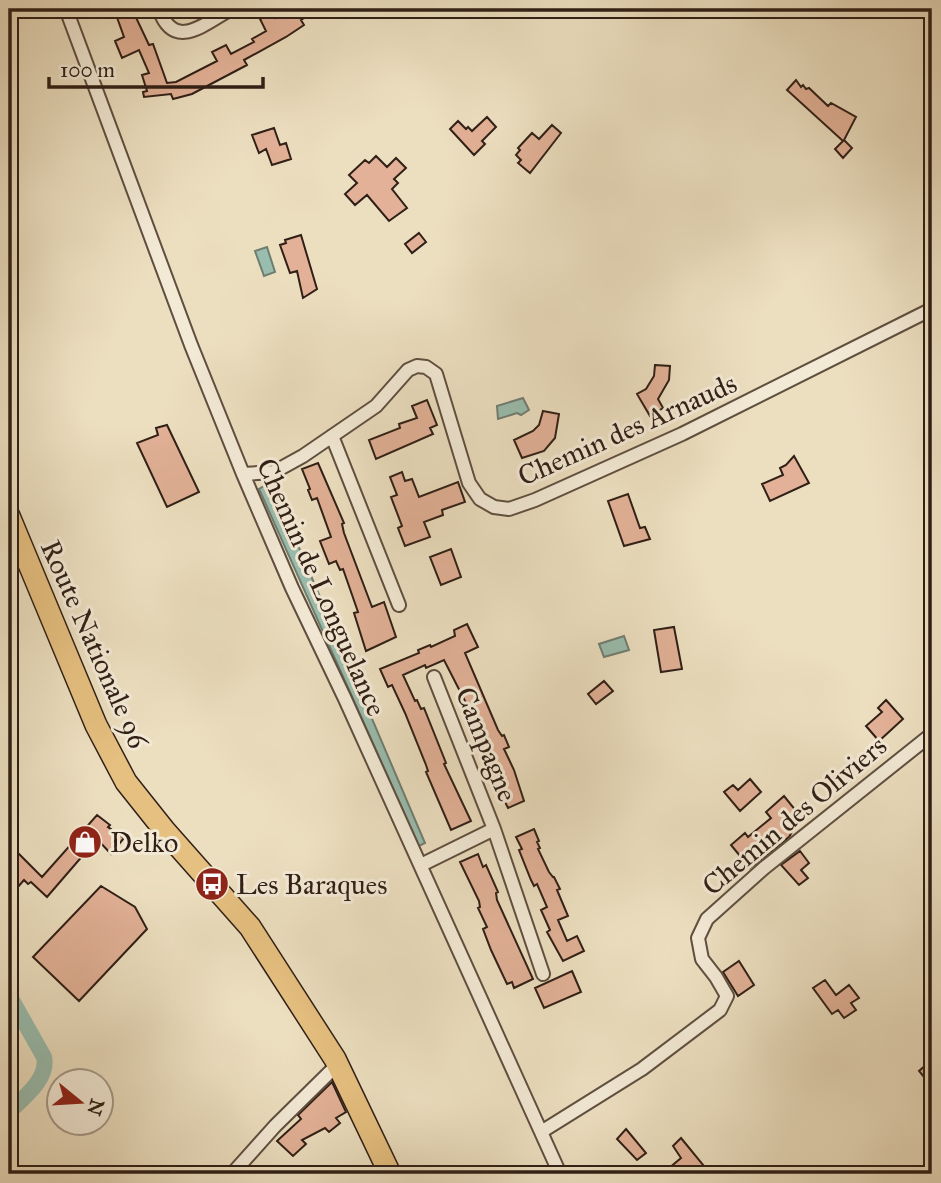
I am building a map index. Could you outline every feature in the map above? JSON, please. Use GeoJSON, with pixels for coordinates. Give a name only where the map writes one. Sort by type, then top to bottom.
{"type":"FeatureCollection","features":[{"type":"Feature","properties":{"kind":"main road","name":"Route Nationale 96"},"geometry":{"type":"LineString","coordinates":[[9,516],[96,726],[126,782],[165,831],[250,927],[338,1064],[390,1174]]}},
{"type":"Feature","properties":{"kind":"street","name":"Chemin de Longuelance"},"geometry":{"type":"LineString","coordinates":[[66,9],[191,345],[243,474],[292,588],[421,865],[560,1174]]}},
{"type":"Feature","properties":{"kind":"street"},"geometry":{"type":"LineString","coordinates":[[159,9],[164,23],[172,30],[183,33],[194,30],[231,9]]}},
{"type":"Feature","properties":{"kind":"street","name":"Chemin des Arnauds"},"geometry":{"type":"LineString","coordinates":[[243,474],[274,471],[376,406],[408,370],[417,366],[426,367],[436,374],[469,483],[480,499],[494,507],[509,509],[682,434],[932,309]]}},
{"type":"Feature","properties":{"kind":"street"},"geometry":{"type":"LineString","coordinates":[[332,436],[400,605]]}},
{"type":"Feature","properties":{"kind":"street","name":"Campagne"},"geometry":{"type":"LineString","coordinates":[[433,677],[494,829],[543,974]]}},
{"type":"Feature","properties":{"kind":"street","name":"Chemin des Oliviers"},"geometry":{"type":"LineString","coordinates":[[541,1132],[642,1069],[720,1010],[727,996],[702,959],[698,938],[707,919],[764,868],[932,734]]}},
{"type":"Feature","properties":{"kind":"street","name":"Campagne"},"geometry":{"type":"LineString","coordinates":[[421,865],[494,829]]}},
{"type":"Feature","properties":{"kind":"street"},"geometry":{"type":"LineString","coordinates":[[232,1174],[275,1126],[338,1064]]}},
{"type":"Feature","properties":{"kind":"shaded area"},"geometry":{"type":"Polygon","coordinates":[[[267,247],[275,272],[264,276],[255,251],[267,247]]]}},
{"type":"Feature","properties":{"kind":"shaded area"},"geometry":{"type":"Polygon","coordinates":[[[523,398],[529,410],[521,415],[517,413],[498,419],[497,406],[523,398]]]}},
{"type":"Feature","properties":{"kind":"shaded area"},"geometry":{"type":"Polygon","coordinates":[[[271,482],[425,843],[419,846],[259,489],[271,482]]]}},
{"type":"Feature","properties":{"kind":"shaded area"},"geometry":{"type":"Polygon","coordinates":[[[624,636],[629,650],[604,657],[599,644],[624,636]]]}},
{"type":"Feature","properties":{"kind":"building"},"geometry":{"type":"Polygon","coordinates":[[[114,9],[132,9],[149,45],[153,44],[167,83],[176,82],[217,61],[212,52],[226,45],[231,54],[254,42],[252,39],[266,31],[260,19],[274,12],[276,18],[292,9],[319,9],[301,20],[304,25],[244,60],[247,65],[192,94],[173,99],[171,94],[144,97],[143,92],[147,91],[142,75],[149,73],[139,50],[122,58],[115,41],[124,37],[114,9]]]}},
{"type":"Feature","properties":{"kind":"building"},"geometry":{"type":"Polygon","coordinates":[[[796,80],[801,87],[803,85],[806,89],[809,88],[828,106],[831,103],[856,117],[844,140],[852,148],[843,158],[835,149],[843,141],[787,90],[796,80]]]}},
{"type":"Feature","properties":{"kind":"building"},"geometry":{"type":"Polygon","coordinates":[[[487,117],[496,127],[482,141],[485,144],[474,155],[450,129],[458,121],[472,131],[487,117]]]}},
{"type":"Feature","properties":{"kind":"building"},"geometry":{"type":"Polygon","coordinates":[[[552,125],[561,133],[530,173],[518,163],[521,160],[516,155],[520,150],[518,148],[532,133],[539,139],[552,125]]]}},
{"type":"Feature","properties":{"kind":"building"},"geometry":{"type":"Polygon","coordinates":[[[274,128],[280,145],[286,143],[291,159],[272,165],[266,149],[259,153],[252,135],[274,128]]]}},
{"type":"Feature","properties":{"kind":"building"},"geometry":{"type":"Polygon","coordinates":[[[376,156],[387,167],[396,158],[406,168],[394,179],[398,183],[392,189],[407,208],[389,221],[367,195],[355,205],[345,194],[357,183],[349,175],[365,160],[369,163],[376,156]]]}},
{"type":"Feature","properties":{"kind":"building"},"geometry":{"type":"Polygon","coordinates":[[[419,233],[426,242],[412,253],[405,244],[419,233]]]}},
{"type":"Feature","properties":{"kind":"building"},"geometry":{"type":"Polygon","coordinates":[[[301,235],[317,289],[303,298],[297,271],[290,273],[280,245],[286,243],[285,240],[301,235]]]}},
{"type":"Feature","properties":{"kind":"building"},"geometry":{"type":"Polygon","coordinates":[[[655,365],[670,366],[669,380],[658,399],[663,408],[650,416],[637,394],[646,389],[654,376],[655,365]]]}},
{"type":"Feature","properties":{"kind":"building"},"geometry":{"type":"Polygon","coordinates":[[[427,400],[437,425],[430,428],[433,434],[376,459],[369,440],[417,418],[412,406],[427,400]]]}},
{"type":"Feature","properties":{"kind":"building"},"geometry":{"type":"Polygon","coordinates":[[[543,411],[559,414],[555,438],[544,451],[522,458],[514,440],[539,425],[543,411]]]}},
{"type":"Feature","properties":{"kind":"building"},"geometry":{"type":"Polygon","coordinates":[[[167,425],[199,492],[167,507],[137,443],[158,435],[156,428],[167,425]]]}},
{"type":"Feature","properties":{"kind":"building"},"geometry":{"type":"Polygon","coordinates":[[[794,456],[809,483],[770,501],[762,484],[783,475],[780,468],[794,456]]]}},
{"type":"Feature","properties":{"kind":"building"},"geometry":{"type":"Polygon","coordinates":[[[318,463],[344,523],[344,533],[372,607],[384,602],[396,637],[366,651],[354,613],[358,612],[343,569],[340,570],[336,561],[329,564],[320,541],[331,537],[317,498],[312,500],[302,469],[318,463]]]}},
{"type":"Feature","properties":{"kind":"building"},"geometry":{"type":"Polygon","coordinates":[[[402,472],[405,481],[412,479],[419,497],[458,482],[465,502],[442,510],[443,515],[424,522],[430,537],[405,546],[398,528],[402,526],[391,497],[397,495],[390,477],[402,472]]]}},
{"type":"Feature","properties":{"kind":"building"},"geometry":{"type":"Polygon","coordinates":[[[628,494],[640,528],[645,527],[650,539],[624,546],[608,501],[628,494]]]}},
{"type":"Feature","properties":{"kind":"building"},"geometry":{"type":"Polygon","coordinates":[[[451,549],[461,577],[441,585],[430,557],[451,549]]]}},
{"type":"Feature","properties":{"kind":"building"},"geometry":{"type":"Polygon","coordinates":[[[467,624],[478,647],[465,653],[498,730],[504,735],[509,747],[504,749],[524,801],[508,808],[494,780],[497,779],[491,766],[496,764],[486,743],[483,744],[444,660],[426,668],[425,665],[403,675],[415,701],[417,700],[421,709],[424,708],[446,763],[444,764],[471,821],[451,830],[405,713],[392,685],[388,687],[380,669],[455,636],[454,630],[467,624]]]}},
{"type":"Feature","properties":{"kind":"building"},"geometry":{"type":"Polygon","coordinates":[[[674,627],[682,669],[661,672],[654,630],[674,627]]]}},
{"type":"Feature","properties":{"kind":"building"},"geometry":{"type":"Polygon","coordinates":[[[604,681],[613,691],[596,704],[588,694],[604,681]]]}},
{"type":"Feature","properties":{"kind":"building"},"geometry":{"type":"Polygon","coordinates":[[[886,700],[903,719],[879,741],[866,726],[882,712],[878,708],[886,700]]]}},
{"type":"Feature","properties":{"kind":"building"},"geometry":{"type":"Polygon","coordinates":[[[750,779],[761,792],[740,811],[724,792],[733,785],[738,790],[750,779]]]}},
{"type":"Feature","properties":{"kind":"building"},"geometry":{"type":"Polygon","coordinates":[[[784,796],[801,817],[789,827],[792,832],[789,837],[750,868],[731,845],[745,833],[748,837],[771,818],[766,812],[784,796]]]}},
{"type":"Feature","properties":{"kind":"building"},"geometry":{"type":"Polygon","coordinates":[[[97,815],[124,838],[111,854],[97,839],[47,897],[31,882],[28,884],[24,880],[9,897],[9,844],[42,877],[97,815]]]}},
{"type":"Feature","properties":{"kind":"building"},"geometry":{"type":"Polygon","coordinates":[[[534,829],[539,841],[538,849],[560,889],[557,890],[568,916],[558,920],[567,941],[577,936],[584,951],[563,961],[547,932],[550,930],[541,910],[547,907],[537,884],[534,886],[531,880],[516,837],[534,829]]]}},
{"type":"Feature","properties":{"kind":"building"},"geometry":{"type":"Polygon","coordinates":[[[800,851],[809,863],[801,870],[808,878],[799,885],[781,865],[800,851]]]}},
{"type":"Feature","properties":{"kind":"building"},"geometry":{"type":"Polygon","coordinates":[[[478,854],[498,892],[497,900],[533,979],[514,988],[512,982],[507,984],[491,950],[483,929],[487,927],[478,908],[479,901],[460,862],[478,854]]]}},
{"type":"Feature","properties":{"kind":"building"},"geometry":{"type":"Polygon","coordinates":[[[101,886],[135,907],[147,929],[79,1001],[33,957],[101,886]]]}},
{"type":"Feature","properties":{"kind":"building"},"geometry":{"type":"Polygon","coordinates":[[[739,961],[754,985],[738,996],[723,972],[739,961]]]}},
{"type":"Feature","properties":{"kind":"building"},"geometry":{"type":"Polygon","coordinates":[[[572,971],[581,992],[544,1008],[535,988],[572,971]]]}},
{"type":"Feature","properties":{"kind":"building"},"geometry":{"type":"Polygon","coordinates":[[[825,980],[836,995],[849,985],[859,998],[851,1003],[856,1010],[844,1018],[838,1010],[832,1014],[813,988],[825,980]]]}},
{"type":"Feature","properties":{"kind":"building"},"geometry":{"type":"Polygon","coordinates":[[[932,1060],[932,1087],[919,1071],[932,1060]]]}},
{"type":"Feature","properties":{"kind":"building"},"geometry":{"type":"Polygon","coordinates":[[[332,1082],[346,1112],[336,1118],[340,1123],[329,1132],[325,1128],[302,1140],[306,1144],[293,1156],[277,1141],[301,1119],[298,1115],[332,1082]]]}},
{"type":"Feature","properties":{"kind":"building"},"geometry":{"type":"Polygon","coordinates":[[[626,1129],[646,1153],[637,1160],[617,1139],[626,1129]]]}},
{"type":"Feature","properties":{"kind":"building"},"geometry":{"type":"Polygon","coordinates":[[[681,1138],[704,1166],[694,1174],[662,1174],[681,1158],[673,1146],[681,1138]]]}},
{"type":"Feature","properties":{"kind":"waterway"},"geometry":{"type":"LineString","coordinates":[[9,995],[44,1057],[45,1065],[34,1088],[9,1112]]}},
{"type":"Feature","properties":{"kind":"place","name":"Delko"},"geometry":{"type":"Point","coordinates":[85,842]}},
{"type":"Feature","properties":{"kind":"place","name":"Les Baraques"},"geometry":{"type":"Point","coordinates":[212,884]}}]}
